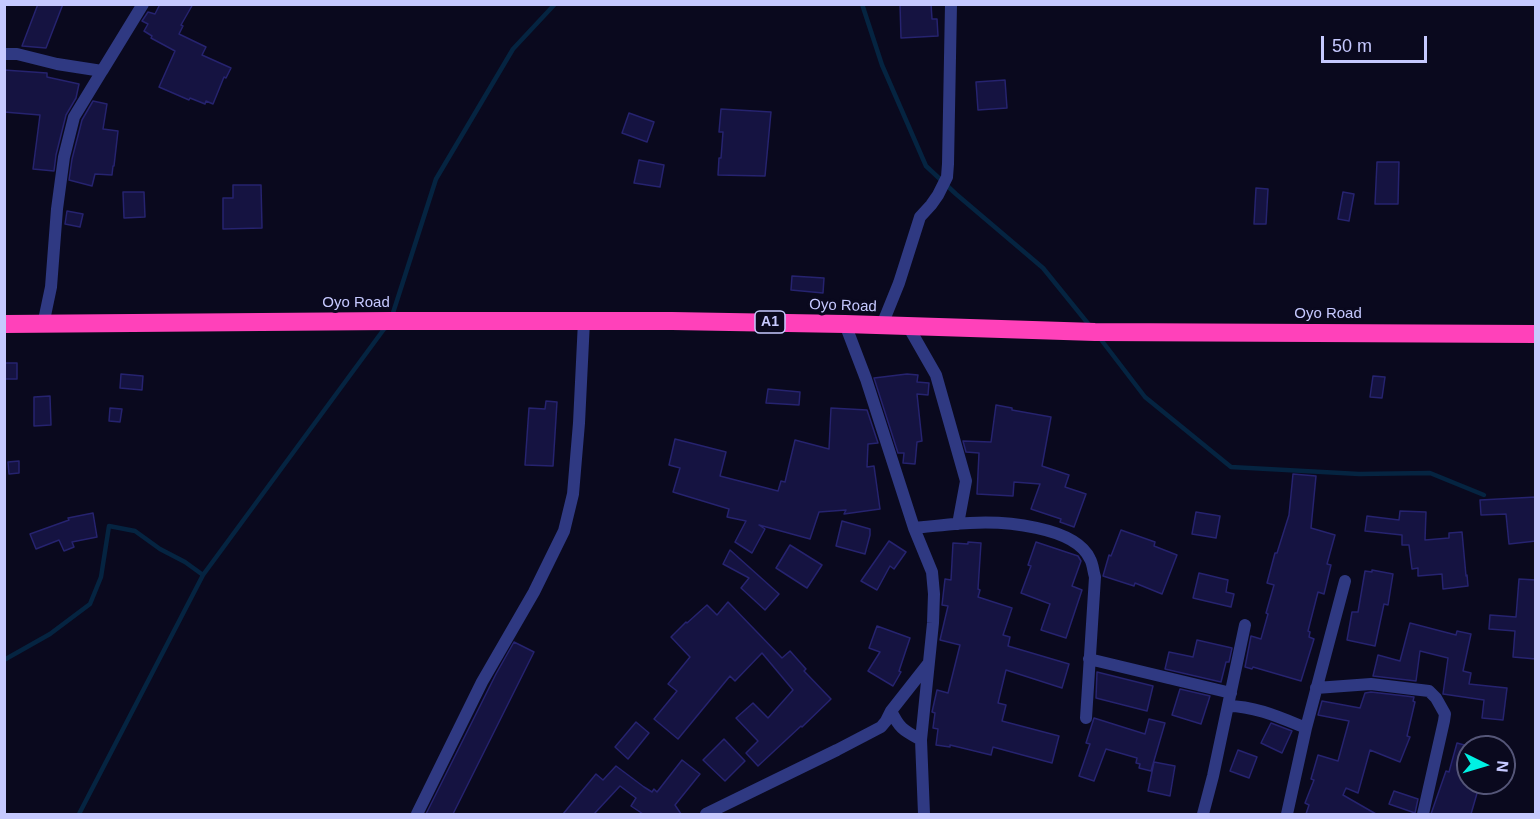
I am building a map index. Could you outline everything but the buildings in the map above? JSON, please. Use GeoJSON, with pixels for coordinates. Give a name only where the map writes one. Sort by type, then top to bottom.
{"type":"FeatureCollection","features":[{"type":"Feature","properties":{"kind":"highway","name":"Oyo Road"},"geometry":{"type":"LineString","coordinates":[[4,324],[672,321],[1095,332],[1536,334]]}},
{"type":"Feature","properties":{"kind":"street"},"geometry":{"type":"LineString","coordinates":[[43,325],[51,287],[64,157],[74,117],[143,4]]}},
{"type":"Feature","properties":{"kind":"street"},"geometry":{"type":"LineString","coordinates":[[882,325],[899,283],[920,217],[932,206],[947,177],[951,4]]}},
{"type":"Feature","properties":{"kind":"street"},"geometry":{"type":"LineString","coordinates":[[4,54],[17,54],[57,64],[102,71]]}},
{"type":"Feature","properties":{"kind":"street"},"geometry":{"type":"LineString","coordinates":[[417,814],[482,682],[534,592],[564,531],[573,494],[584,321]]}},
{"type":"Feature","properties":{"kind":"street"},"geometry":{"type":"LineString","coordinates":[[845,324],[866,379],[914,528],[932,572],[933,623],[921,740],[924,814]]}},
{"type":"Feature","properties":{"kind":"street"},"geometry":{"type":"LineString","coordinates":[[908,326],[936,375],[966,482],[958,524]]}},
{"type":"Feature","properties":{"kind":"street"},"geometry":{"type":"LineString","coordinates":[[914,528],[970,523],[1005,523],[1060,534],[1077,543],[1090,558],[1095,577],[1086,718]]}},
{"type":"Feature","properties":{"kind":"street"},"geometry":{"type":"LineString","coordinates":[[1287,814],[1316,688],[1345,582]]}},
{"type":"Feature","properties":{"kind":"street"},"geometry":{"type":"LineString","coordinates":[[1203,814],[1245,625]]}},
{"type":"Feature","properties":{"kind":"street"},"geometry":{"type":"LineString","coordinates":[[1089,659],[1231,693]]}},
{"type":"Feature","properties":{"kind":"street"},"geometry":{"type":"LineString","coordinates":[[706,814],[881,727],[929,664]]}},
{"type":"Feature","properties":{"kind":"street"},"geometry":{"type":"LineString","coordinates":[[1316,688],[1371,684],[1429,692],[1436,698],[1445,714],[1423,814]]}},
{"type":"Feature","properties":{"kind":"street"},"geometry":{"type":"LineString","coordinates":[[1228,706],[1260,710],[1306,728]]}},
{"type":"Feature","properties":{"kind":"street"},"geometry":{"type":"LineString","coordinates":[[891,711],[903,730],[921,740]]}},
{"type":"Feature","properties":{"kind":"waterway"},"geometry":{"type":"LineString","coordinates":[[392,316],[436,179],[513,49],[555,4]]}},
{"type":"Feature","properties":{"kind":"waterway"},"geometry":{"type":"LineString","coordinates":[[862,4],[882,65],[926,166],[1043,268],[1090,326]]}},
{"type":"Feature","properties":{"kind":"waterway"},"geometry":{"type":"LineString","coordinates":[[79,814],[203,575],[387,325]]}},
{"type":"Feature","properties":{"kind":"waterway"},"geometry":{"type":"LineString","coordinates":[[1099,337],[1145,397],[1231,467],[1359,474],[1430,473],[1484,495]]}},
{"type":"Feature","properties":{"kind":"waterway"},"geometry":{"type":"LineString","coordinates":[[4,660],[50,634],[90,604],[101,577],[109,526],[135,531],[203,575]]}}]}
